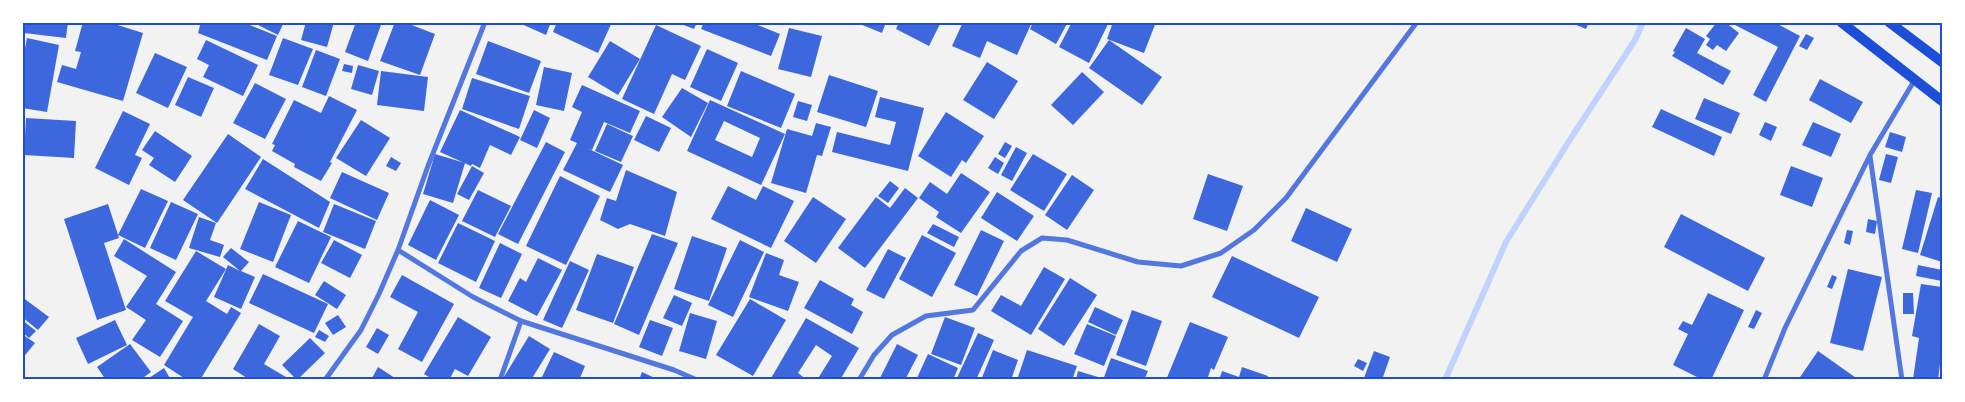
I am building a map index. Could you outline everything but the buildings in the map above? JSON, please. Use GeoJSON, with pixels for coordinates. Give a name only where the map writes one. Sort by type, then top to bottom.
{"type":"FeatureCollection","features":[{"type":"Feature","properties":{"kind":"main road"},"geometry":{"type":"LineString","coordinates":[[1841,22],[1942,101]]}},
{"type":"Feature","properties":{"kind":"main road"},"geometry":{"type":"LineString","coordinates":[[1889,22],[1942,62]]}},
{"type":"Feature","properties":{"kind":"street"},"geometry":{"type":"LineString","coordinates":[[325,380],[361,330],[398,250],[428,166],[485,22]]}},
{"type":"Feature","properties":{"kind":"street"},"geometry":{"type":"LineString","coordinates":[[859,380],[874,355],[892,335],[926,316],[973,310],[1022,251],[1042,238],[1067,240],[1138,262],[1181,266],[1221,253],[1254,230],[1286,198],[1417,22]]}},
{"type":"Feature","properties":{"kind":"street"},"geometry":{"type":"LineString","coordinates":[[1764,380],[1785,328],[1870,155],[1914,81]]}},
{"type":"Feature","properties":{"kind":"street"},"geometry":{"type":"LineString","coordinates":[[1870,155],[1902,380]]}},
{"type":"Feature","properties":{"kind":"street"},"geometry":{"type":"LineString","coordinates":[[398,250],[473,297],[521,321],[674,370],[697,380]]}},
{"type":"Feature","properties":{"kind":"street"},"geometry":{"type":"LineString","coordinates":[[500,380],[521,321]]}},
{"type":"Feature","properties":{"kind":"waterway"},"geometry":{"type":"LineString","coordinates":[[1445,380],[1506,242],[1635,40],[1643,22]]}}]}
